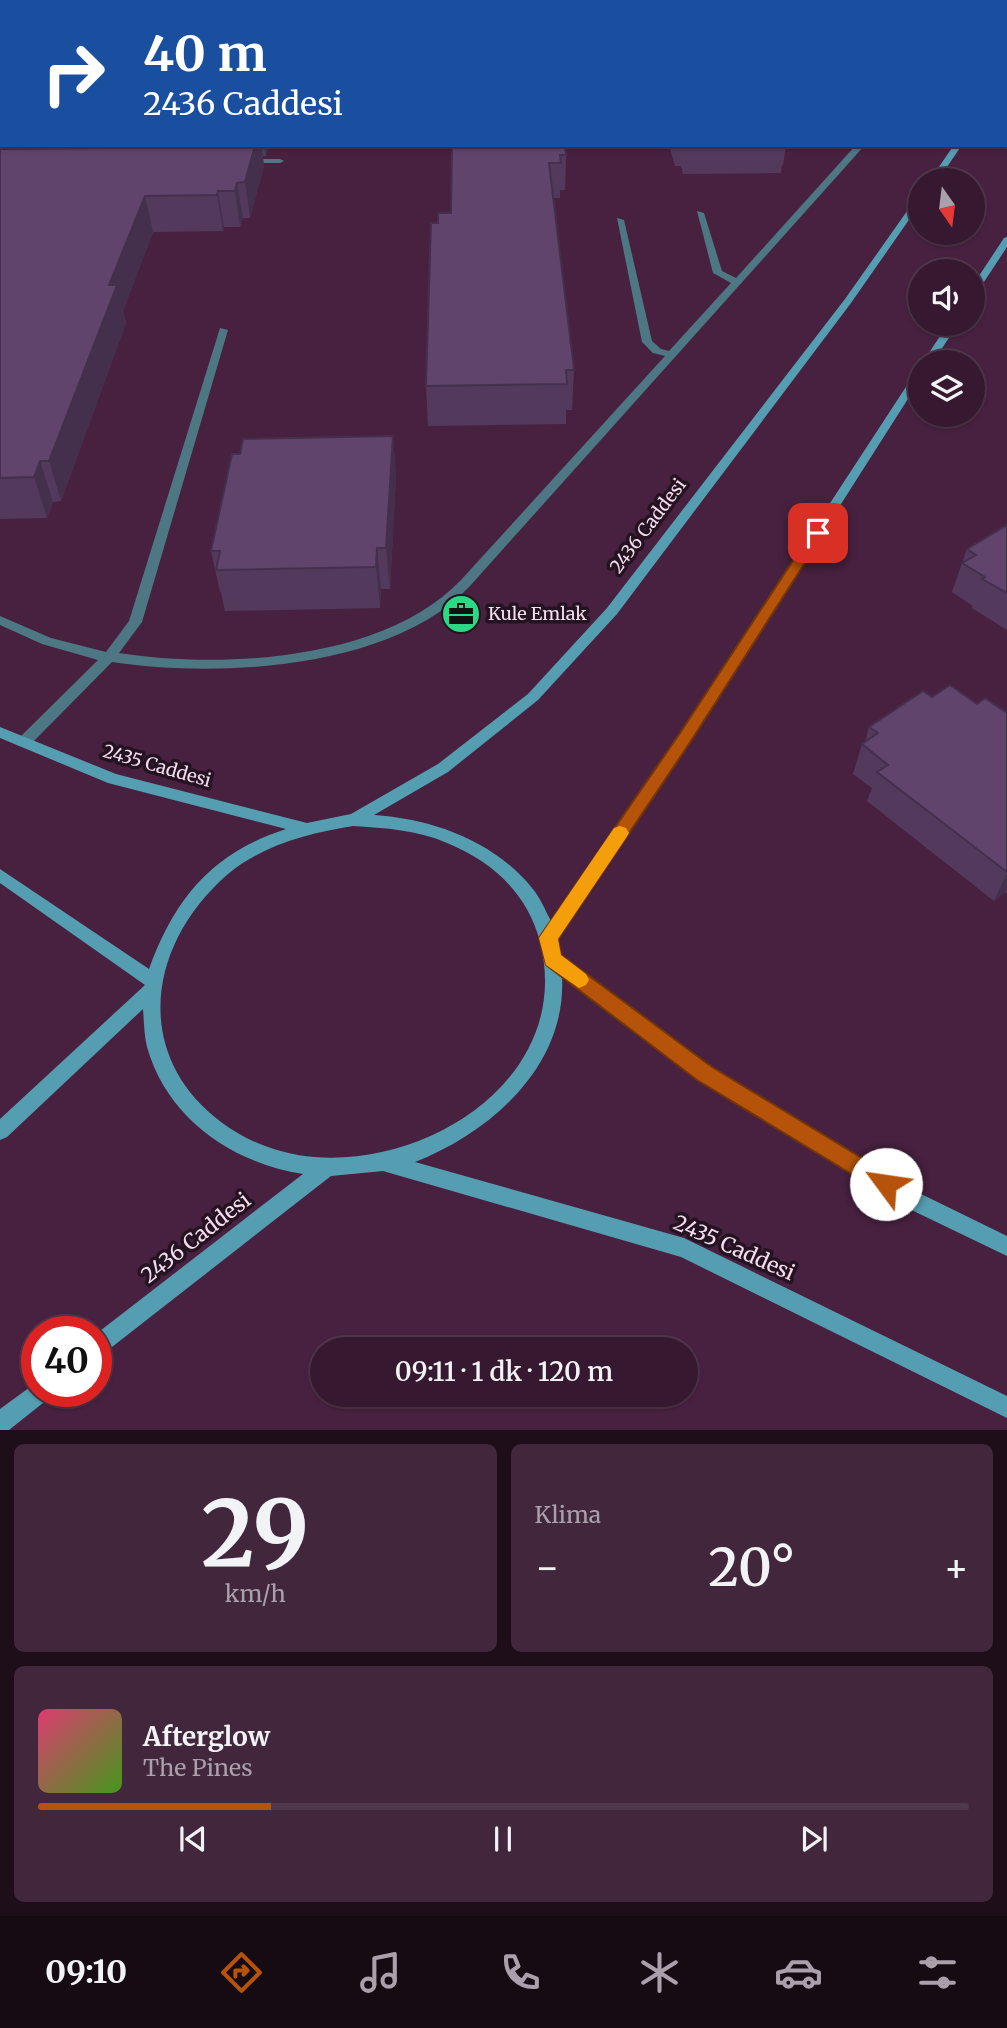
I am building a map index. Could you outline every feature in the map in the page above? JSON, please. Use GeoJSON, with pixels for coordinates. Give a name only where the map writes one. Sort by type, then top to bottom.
{"type":"FeatureCollection","features":[{"type":"Feature","properties":{"kind":"street"},"geometry":{"type":"LineString","coordinates":[[0,620],[51,643],[109,657],[190,665],[264,661],[349,644],[422,616],[446,601],[485,561],[859,147]]}},
{"type":"Feature","properties":{"kind":"street"},"geometry":{"type":"LineString","coordinates":[[942,168],[957,147]]}},
{"type":"Feature","properties":{"kind":"street"},"geometry":{"type":"LineString","coordinates":[[238,161],[280,161]]}},
{"type":"Feature","properties":{"kind":"street"},"geometry":{"type":"LineString","coordinates":[[700,213],[718,273],[738,283]]}},
{"type":"Feature","properties":{"kind":"street","name":"2436 Caddesi"},"geometry":{"type":"LineString","coordinates":[[353,820],[443,768],[533,697],[594,630],[848,301],[908,216]]}},
{"type":"Feature","properties":{"kind":"street"},"geometry":{"type":"LineString","coordinates":[[620,220],[647,342],[657,351],[673,355]]}},
{"type":"Feature","properties":{"kind":"street"},"geometry":{"type":"LineString","coordinates":[[985,274],[1007,240]]}},
{"type":"Feature","properties":{"kind":"street"},"geometry":{"type":"LineString","coordinates":[[24,742],[109,657],[135,622],[223,330]]}},
{"type":"Feature","properties":{"kind":"street"},"geometry":{"type":"LineString","coordinates":[[548,938],[685,737],[908,392]]}},
{"type":"Feature","properties":{"kind":"street","name":"2435 Caddesi"},"geometry":{"type":"LineString","coordinates":[[0,732],[113,779],[306,828]]}},
{"type":"Feature","properties":{"kind":"street","name":"2435 Caddesi"},"geometry":{"type":"LineString","coordinates":[[353,820],[423,827],[445,833],[484,853],[517,882],[530,899],[548,938],[553,959],[552,1006],[537,1051],[507,1094],[465,1129],[440,1143],[384,1162],[326,1168],[297,1165],[252,1151],[220,1134],[200,1119],[169,1080],[159,1059],[152,1036],[152,986],[167,939],[178,919],[207,884],[243,856],[306,828],[353,820]]}},
{"type":"Feature","properties":{"kind":"street"},"geometry":{"type":"LineString","coordinates":[[0,875],[152,986],[0,1131]]}},
{"type":"Feature","properties":{"kind":"street"},"geometry":{"type":"LineString","coordinates":[[553,959],[704,1074],[908,1198],[1007,1246]]}},
{"type":"Feature","properties":{"kind":"street","name":"2435 Caddesi"},"geometry":{"type":"LineString","coordinates":[[384,1162],[684,1248],[1007,1407]]}},
{"type":"Feature","properties":{"kind":"street","name":"2436 Caddesi"},"geometry":{"type":"LineString","coordinates":[[112,1335],[326,1168]]}},
{"type":"Feature","properties":{"kind":"street"},"geometry":{"type":"LineString","coordinates":[[0,1423],[21,1406]]}},
{"type":"Feature","properties":{"kind":"building"},"geometry":{"type":"Polygon","coordinates":[[[254,147],[245,182],[237,183],[235,191],[218,191],[217,195],[145,196],[109,285],[117,285],[49,461],[40,461],[34,477],[0,478],[0,149],[254,147]]]}},
{"type":"Feature","properties":{"kind":"building"},"geometry":{"type":"Polygon","coordinates":[[[452,147],[565,147],[566,155],[560,155],[561,163],[549,163],[574,370],[566,370],[567,384],[426,386],[431,223],[438,223],[438,213],[451,213],[452,147]]]}},
{"type":"Feature","properties":{"kind":"building"},"geometry":{"type":"Polygon","coordinates":[[[393,436],[386,548],[377,548],[376,567],[216,570],[220,551],[211,551],[232,454],[240,454],[243,439],[393,436]]]}},
{"type":"Feature","properties":{"kind":"building"},"geometry":{"type":"Polygon","coordinates":[[[1007,525],[1007,593],[982,579],[985,577],[962,563],[976,555],[967,549],[1007,525]]]}},
{"type":"Feature","properties":{"kind":"building"},"geometry":{"type":"Polygon","coordinates":[[[950,685],[977,704],[985,698],[1007,713],[1007,872],[877,772],[888,765],[862,744],[878,733],[869,727],[923,691],[932,697],[950,685]]]}},
{"type":"Feature","properties":{"kind":"slow traffic"},"geometry":{"type":"LineString","coordinates":[[579,980],[553,959],[548,938],[620,833]]}},
{"type":"Feature","properties":{"kind":"place","name":"Kule Emlak"},"geometry":{"type":"Point","coordinates":[461,614]}},
{"type":"Feature","properties":{"kind":"route"},"geometry":{"type":"LineString","coordinates":[[818,533],[685,737],[548,938],[553,959],[704,1074],[886,1184]]}}]}
